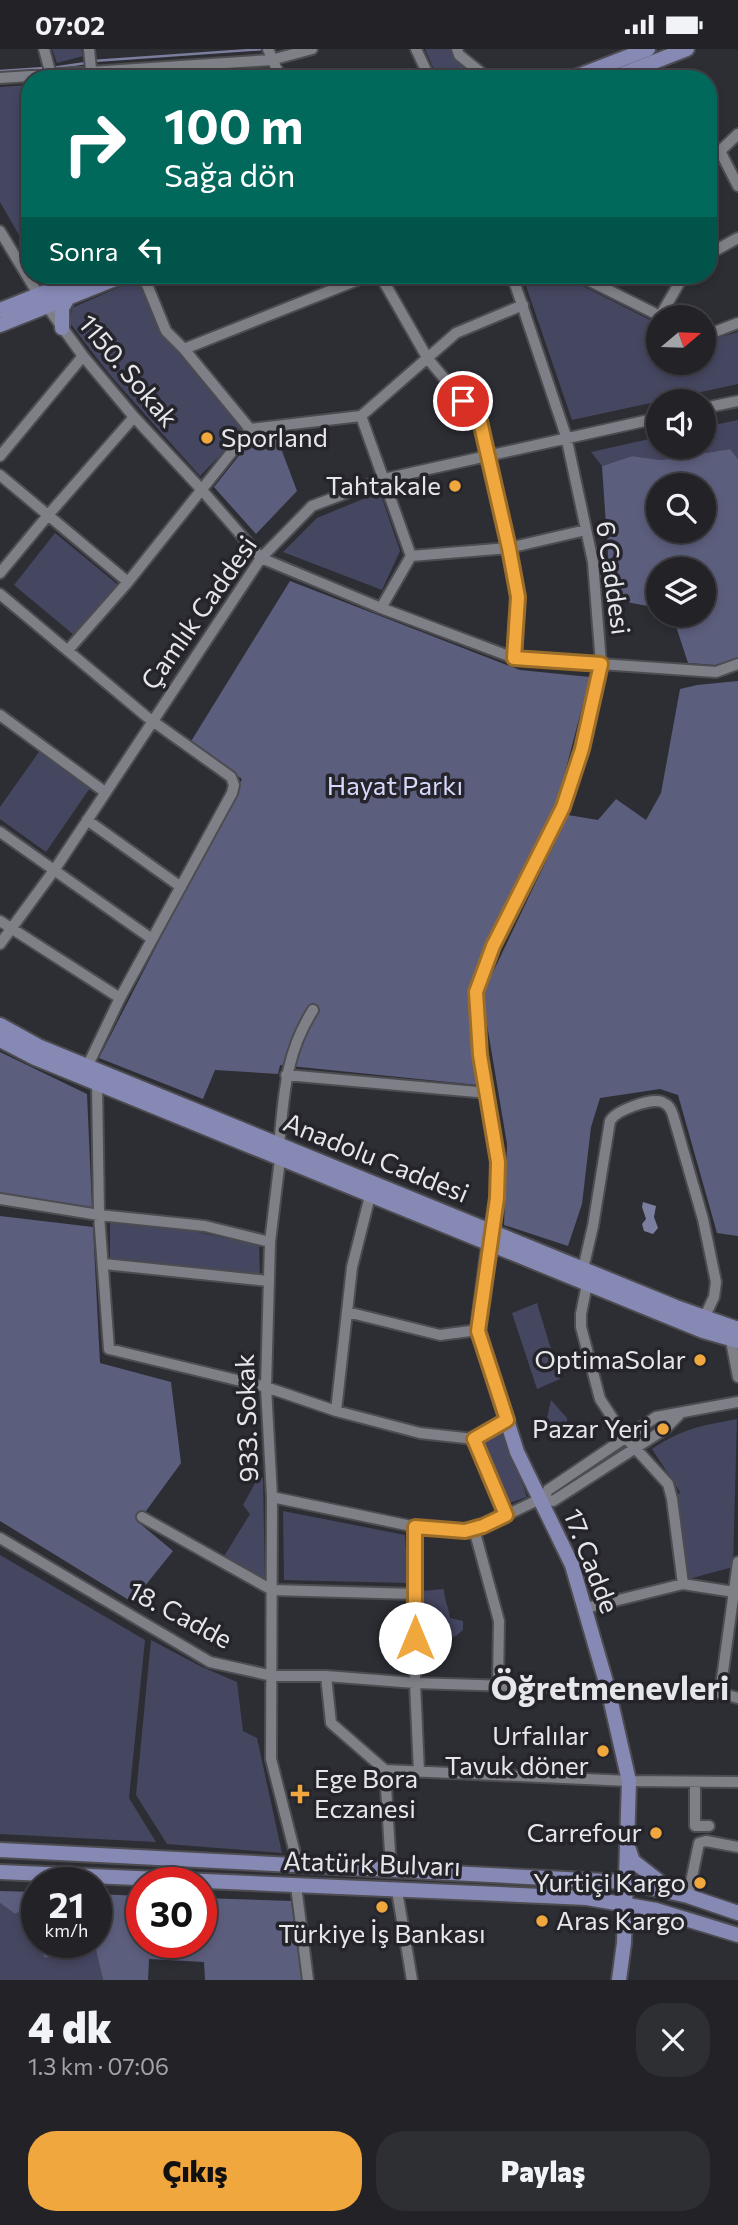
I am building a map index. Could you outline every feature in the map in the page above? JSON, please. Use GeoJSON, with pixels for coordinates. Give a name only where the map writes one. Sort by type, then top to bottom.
{"type":"FeatureCollection","features":[{"type":"Feature","properties":{"kind":"main road"},"geometry":{"type":"LineString","coordinates":[[593,70],[648,49]]}},
{"type":"Feature","properties":{"kind":"main road"},"geometry":{"type":"LineString","coordinates":[[633,70],[687,49]]}},
{"type":"Feature","properties":{"kind":"main road"},"geometry":{"type":"LineString","coordinates":[[0,325],[71,284]]}},
{"type":"Feature","properties":{"kind":"main road"},"geometry":{"type":"LineString","coordinates":[[0,310],[42,300],[68,298],[103,284]]}},
{"type":"Feature","properties":{"kind":"main road"},"geometry":{"type":"LineString","coordinates":[[62,328],[62,308],[68,298]]}},
{"type":"Feature","properties":{"kind":"main road","name":"Anadolu Caddesi"},"geometry":{"type":"LineString","coordinates":[[0,1025],[38,1047],[280,1152],[490,1238],[587,1284],[736,1337]]}},
{"type":"Feature","properties":{"kind":"main road","name":"Anadolu Caddesi"},"geometry":{"type":"LineString","coordinates":[[0,1040],[35,1058],[97,1083],[280,1152],[370,1196],[583,1269],[704,1318],[736,1337]]}},
{"type":"Feature","properties":{"kind":"main road","name":"17. Cadde"},"geometry":{"type":"LineString","coordinates":[[490,1238],[478,1331],[517,1452],[572,1565],[608,1689],[624,1781],[626,1841],[620,1902],[624,1943],[619,1977]]}},
{"type":"Feature","properties":{"kind":"main road"},"geometry":{"type":"LineString","coordinates":[[621,1882],[624,1781]]}},
{"type":"Feature","properties":{"kind":"main road"},"geometry":{"type":"LineString","coordinates":[[626,1841],[633,1861],[682,1895]]}},
{"type":"Feature","properties":{"kind":"main road","name":"Atatürk Bulvarı"},"geometry":{"type":"LineString","coordinates":[[0,1850],[621,1882],[682,1895],[738,1913]]}},
{"type":"Feature","properties":{"kind":"main road","name":"Atatürk Bulvarı"},"geometry":{"type":"LineString","coordinates":[[0,1872],[397,1891],[486,1892],[620,1902],[685,1917],[738,1935]]}},
{"type":"Feature","properties":{"kind":"street"},"geometry":{"type":"LineString","coordinates":[[44,49],[50,70]]}},
{"type":"Feature","properties":{"kind":"street"},"geometry":{"type":"LineString","coordinates":[[71,70],[91,65],[179,66],[312,49]]}},
{"type":"Feature","properties":{"kind":"street"},"geometry":{"type":"LineString","coordinates":[[416,49],[426,70]]}},
{"type":"Feature","properties":{"kind":"street"},"geometry":{"type":"LineString","coordinates":[[457,49],[459,55],[478,70]]}},
{"type":"Feature","properties":{"kind":"street"},"geometry":{"type":"LineString","coordinates":[[179,66],[181,70]]}},
{"type":"Feature","properties":{"kind":"street"},"geometry":{"type":"LineString","coordinates":[[0,78],[21,77]]}},
{"type":"Feature","properties":{"kind":"street"},"geometry":{"type":"LineString","coordinates":[[717,151],[738,134]]}},
{"type":"Feature","properties":{"kind":"street"},"geometry":{"type":"LineString","coordinates":[[717,157],[738,187]]}},
{"type":"Feature","properties":{"kind":"street","name":"1150. Sokak"},"geometry":{"type":"LineString","coordinates":[[0,230],[21,265]]}},
{"type":"Feature","properties":{"kind":"street"},"geometry":{"type":"LineString","coordinates":[[717,250],[738,238]]}},
{"type":"Feature","properties":{"kind":"street","name":"1150. Sokak"},"geometry":{"type":"LineString","coordinates":[[32,284],[83,356],[134,418],[261,558]]}},
{"type":"Feature","properties":{"kind":"street"},"geometry":{"type":"LineString","coordinates":[[147,284],[166,331],[250,429]]}},
{"type":"Feature","properties":{"kind":"street"},"geometry":{"type":"LineString","coordinates":[[184,349],[347,284]]}},
{"type":"Feature","properties":{"kind":"street"},"geometry":{"type":"LineString","coordinates":[[385,284],[428,359],[480,421],[518,597],[514,658]]}},
{"type":"Feature","properties":{"kind":"street","name":"6 Caddesi"},"geometry":{"type":"LineString","coordinates":[[490,1238],[497,1198],[498,1162],[480,1055],[476,992],[493,946],[563,807],[582,749],[601,664],[593,562],[566,436],[517,284]]}},
{"type":"Feature","properties":{"kind":"street"},"geometry":{"type":"LineString","coordinates":[[596,284],[646,309]]}},
{"type":"Feature","properties":{"kind":"street"},"geometry":{"type":"LineString","coordinates":[[667,305],[679,284]]}},
{"type":"Feature","properties":{"kind":"street"},"geometry":{"type":"LineString","coordinates":[[69,649],[128,582],[250,429],[361,416],[456,333],[523,305]]}},
{"type":"Feature","properties":{"kind":"street"},"geometry":{"type":"LineString","coordinates":[[716,331],[738,323]]}},
{"type":"Feature","properties":{"kind":"street"},"geometry":{"type":"LineString","coordinates":[[0,456],[83,356]]}},
{"type":"Feature","properties":{"kind":"street"},"geometry":{"type":"LineString","coordinates":[[716,406],[738,401]]}},
{"type":"Feature","properties":{"kind":"street"},"geometry":{"type":"LineString","coordinates":[[361,416],[411,556],[381,608]]}},
{"type":"Feature","properties":{"kind":"street"},"geometry":{"type":"LineString","coordinates":[[0,573],[134,418]]}},
{"type":"Feature","properties":{"kind":"street","name":"Çamlık Caddesi"},"geometry":{"type":"LineString","coordinates":[[0,944],[55,869],[261,558],[312,506],[384,478],[646,420]]}},
{"type":"Feature","properties":{"kind":"street"},"geometry":{"type":"LineString","coordinates":[[0,475],[128,582]]}},
{"type":"Feature","properties":{"kind":"street"},"geometry":{"type":"LineString","coordinates":[[411,556],[509,548],[586,530]]}},
{"type":"Feature","properties":{"kind":"street"},"geometry":{"type":"LineString","coordinates":[[261,558],[381,608],[514,658],[716,672],[738,664]]}},
{"type":"Feature","properties":{"kind":"street"},"geometry":{"type":"LineString","coordinates":[[0,594],[152,721],[231,777],[234,785],[120,997],[87,1067]]}},
{"type":"Feature","properties":{"kind":"street"},"geometry":{"type":"LineString","coordinates":[[0,715],[105,792]]}},
{"type":"Feature","properties":{"kind":"street"},"geometry":{"type":"LineString","coordinates":[[88,820],[181,887]]}},
{"type":"Feature","properties":{"kind":"street"},"geometry":{"type":"LineString","coordinates":[[0,832],[152,939]]}},
{"type":"Feature","properties":{"kind":"street"},"geometry":{"type":"LineString","coordinates":[[0,922],[120,997]]}},
{"type":"Feature","properties":{"kind":"street","name":"933. Sokak"},"geometry":{"type":"LineString","coordinates":[[298,1865],[271,1759],[272,1497],[266,1388],[270,1242],[286,1075],[302,1027],[313,1010]]}},
{"type":"Feature","properties":{"kind":"street"},"geometry":{"type":"LineString","coordinates":[[286,1075],[488,1093]]}},
{"type":"Feature","properties":{"kind":"street"},"geometry":{"type":"LineString","coordinates":[[97,1083],[99,1215],[109,1349],[266,1388],[336,1411],[420,1433],[474,1439],[507,1420]]}},
{"type":"Feature","properties":{"kind":"street"},"geometry":{"type":"LineString","coordinates":[[583,1269],[593,1226],[610,1121],[620,1111],[654,1101],[663,1103],[671,1110],[680,1137],[703,1219],[714,1274],[715,1291],[704,1318]]}},
{"type":"Feature","properties":{"kind":"street"},"geometry":{"type":"LineString","coordinates":[[336,1411],[352,1267],[370,1196]]}},
{"type":"Feature","properties":{"kind":"street"},"geometry":{"type":"LineString","coordinates":[[0,1199],[99,1215],[205,1226],[270,1242]]}},
{"type":"Feature","properties":{"kind":"street"},"geometry":{"type":"LineString","coordinates":[[104,1264],[269,1280]]}},
{"type":"Feature","properties":{"kind":"street"},"geometry":{"type":"LineString","coordinates":[[587,1284],[581,1314],[583,1335],[600,1399],[625,1437],[665,1480],[670,1489],[683,1584]]}},
{"type":"Feature","properties":{"kind":"street"},"geometry":{"type":"LineString","coordinates":[[347,1312],[440,1335],[478,1331]]}},
{"type":"Feature","properties":{"kind":"street"},"geometry":{"type":"LineString","coordinates":[[736,1337],[738,1377]]}},
{"type":"Feature","properties":{"kind":"street"},"geometry":{"type":"LineString","coordinates":[[542,1499],[548,1490],[656,1417],[738,1402]]}},
{"type":"Feature","properties":{"kind":"street"},"geometry":{"type":"LineString","coordinates":[[272,1497],[415,1527],[465,1531],[542,1499],[553,1500],[665,1429],[680,1414]]}},
{"type":"Feature","properties":{"kind":"street"},"geometry":{"type":"LineString","coordinates":[[474,1439],[506,1515]]}},
{"type":"Feature","properties":{"kind":"street"},"geometry":{"type":"LineString","coordinates":[[142,1517],[272,1590],[415,1594]]}},
{"type":"Feature","properties":{"kind":"street"},"geometry":{"type":"LineString","coordinates":[[415,1527],[415,1683],[419,1772]]}},
{"type":"Feature","properties":{"kind":"street"},"geometry":{"type":"LineString","coordinates":[[474,1529],[499,1621],[498,1684]]}},
{"type":"Feature","properties":{"kind":"street","name":"18. Cadde"},"geometry":{"type":"LineString","coordinates":[[0,1538],[210,1663],[273,1676],[720,1693],[738,1697]]}},
{"type":"Feature","properties":{"kind":"street"},"geometry":{"type":"LineString","coordinates":[[720,1693],[738,1562]]}},
{"type":"Feature","properties":{"kind":"street"},"geometry":{"type":"LineString","coordinates":[[586,1608],[683,1584],[734,1591]]}},
{"type":"Feature","properties":{"kind":"street"},"geometry":{"type":"LineString","coordinates":[[326,1676],[331,1723],[385,1770],[624,1781],[738,1782]]}},
{"type":"Feature","properties":{"kind":"street"},"geometry":{"type":"LineString","coordinates":[[385,1770],[391,1869]]}},
{"type":"Feature","properties":{"kind":"street"},"geometry":{"type":"LineString","coordinates":[[695,1783],[695,1826],[709,1826]]}},
{"type":"Feature","properties":{"kind":"street"},"geometry":{"type":"LineString","coordinates":[[682,1895],[699,1843],[706,1841],[738,1847]]}},
{"type":"Feature","properties":{"kind":"street"},"geometry":{"type":"LineString","coordinates":[[296,1886],[308,1980]]}},
{"type":"Feature","properties":{"kind":"street"},"geometry":{"type":"LineString","coordinates":[[397,1891],[412,1980]]}},
{"type":"Feature","properties":{"kind":"shaded area"},"geometry":{"type":"Polygon","coordinates":[[[52,49],[81,49],[83,56],[57,63],[52,49]]]}},
{"type":"Feature","properties":{"kind":"shaded area"},"geometry":{"type":"Polygon","coordinates":[[[425,49],[451,49],[456,59],[471,70],[434,70],[425,49]]]}},
{"type":"Feature","properties":{"kind":"shaded area"},"geometry":{"type":"Polygon","coordinates":[[[21,86],[21,238],[0,202],[0,87],[21,86]]]}},
{"type":"Feature","properties":{"kind":"shaded area"},"geometry":{"type":"Polygon","coordinates":[[[126,284],[145,284],[164,331],[246,429],[200,476],[109,374],[70,323],[72,308],[126,284]]]}},
{"type":"Feature","properties":{"kind":"shaded area"},"geometry":{"type":"Polygon","coordinates":[[[525,284],[579,284],[646,318],[646,375],[716,375],[716,338],[738,332],[738,384],[715,389],[646,389],[646,404],[572,420],[525,284]]]}},
{"type":"Feature","properties":{"kind":"shaded area"},"geometry":{"type":"Polygon","coordinates":[[[738,420],[738,459],[730,449],[716,451],[716,425],[738,420]]]}},
{"type":"Feature","properties":{"kind":"shaded area"},"geometry":{"type":"Polygon","coordinates":[[[646,440],[646,458],[632,456],[602,466],[591,452],[646,440]]]}},
{"type":"Feature","properties":{"kind":"shaded area"},"geometry":{"type":"Polygon","coordinates":[[[380,492],[400,551],[382,590],[283,552],[317,518],[380,492]]]}},
{"type":"Feature","properties":{"kind":"shaded area"},"geometry":{"type":"Polygon","coordinates":[[[55,533],[117,584],[74,635],[14,585],[55,533]]]}},
{"type":"Feature","properties":{"kind":"shaded area"},"geometry":{"type":"Polygon","coordinates":[[[41,749],[92,785],[46,852],[0,819],[0,807],[41,749]]]}},
{"type":"Feature","properties":{"kind":"shaded area"},"geometry":{"type":"Polygon","coordinates":[[[643,1202],[656,1206],[654,1217],[658,1228],[653,1234],[644,1231],[642,1224],[646,1219],[643,1202]]]}},
{"type":"Feature","properties":{"kind":"shaded area"},"geometry":{"type":"Polygon","coordinates":[[[110,1222],[168,1226],[259,1245],[260,1275],[110,1260],[110,1222]]]}},
{"type":"Feature","properties":{"kind":"shaded area"},"geometry":{"type":"Polygon","coordinates":[[[537,1303],[560,1379],[537,1389],[512,1313],[537,1303]]]}},
{"type":"Feature","properties":{"kind":"shaded area"},"geometry":{"type":"Polygon","coordinates":[[[551,1400],[567,1418],[567,1425],[552,1437],[544,1432],[551,1400]]]}},
{"type":"Feature","properties":{"kind":"shaded area"},"geometry":{"type":"Polygon","coordinates":[[[737,1419],[733,1567],[685,1580],[675,1499],[680,1492],[652,1449],[683,1432],[737,1419]]]}},
{"type":"Feature","properties":{"kind":"shaded area"},"geometry":{"type":"Polygon","coordinates":[[[504,1431],[527,1497],[504,1505],[482,1442],[504,1431]]]}},
{"type":"Feature","properties":{"kind":"shaded area"},"geometry":{"type":"Polygon","coordinates":[[[259,1476],[263,1478],[265,1581],[223,1558],[250,1514],[243,1505],[259,1476]]]}},
{"type":"Feature","properties":{"kind":"shaded area"},"geometry":{"type":"Polygon","coordinates":[[[283,1511],[405,1535],[408,1583],[284,1580],[283,1511]]]}},
{"type":"Feature","properties":{"kind":"shaded area"},"geometry":{"type":"Polygon","coordinates":[[[0,1555],[145,1640],[129,1798],[156,1842],[0,1834],[0,1555]]]}},
{"type":"Feature","properties":{"kind":"shaded area"},"geometry":{"type":"Polygon","coordinates":[[[444,1589],[450,1618],[463,1621],[463,1630],[443,1641],[437,1638],[425,1642],[421,1591],[444,1589]]]}},
{"type":"Feature","properties":{"kind":"shaded area"},"geometry":{"type":"Polygon","coordinates":[[[151,1640],[237,1682],[243,1731],[257,1738],[282,1853],[167,1844],[136,1795],[151,1640]]]}},
{"type":"Feature","properties":{"kind":"shaded area"},"geometry":{"type":"Polygon","coordinates":[[[0,1903],[15,1914],[21,1910],[21,1958],[99,1958],[103,1980],[0,1980],[0,1903]]]}},
{"type":"Feature","properties":{"kind":"green space"},"geometry":{"type":"Polygon","coordinates":[[[276,435],[297,491],[256,534],[214,487],[249,443],[276,435]]]}},
{"type":"Feature","properties":{"kind":"green space"},"geometry":{"type":"Polygon","coordinates":[[[730,449],[738,459],[738,658],[715,665],[688,663],[676,627],[716,627],[716,557],[646,557],[646,606],[611,599],[602,466],[632,456],[654,459],[716,459],[716,451],[730,449]]]}},
{"type":"Feature","properties":{"kind":"green space","name":"Hayat Parkı"},"geometry":{"type":"Polygon","coordinates":[[[290,581],[520,670],[590,677],[556,807],[485,945],[467,992],[478,1085],[280,1065],[278,1074],[215,1070],[203,1099],[99,1058],[242,779],[190,743],[290,581]]]}},
{"type":"Feature","properties":{"kind":"green space"},"geometry":{"type":"Polygon","coordinates":[[[738,681],[738,1236],[717,1233],[678,1095],[660,1089],[600,1098],[591,1127],[582,1204],[568,1246],[504,1225],[507,1144],[482,995],[568,815],[598,820],[616,799],[646,820],[661,793],[680,689],[738,681]]]}},
{"type":"Feature","properties":{"kind":"green space"},"geometry":{"type":"Polygon","coordinates":[[[0,1052],[87,1094],[92,1207],[0,1193],[0,1052]]]}},
{"type":"Feature","properties":{"kind":"green space"},"geometry":{"type":"Polygon","coordinates":[[[0,1216],[93,1227],[100,1363],[171,1382],[181,1463],[138,1522],[173,1551],[132,1602],[0,1521],[0,1216]]]}},
{"type":"Feature","properties":{"kind":"green space"},"geometry":{"type":"Polygon","coordinates":[[[0,1891],[21,1892],[21,1911],[15,1914],[0,1903],[0,1891]]]}},
{"type":"Feature","properties":{"kind":"green space"},"geometry":{"type":"Polygon","coordinates":[[[112,1895],[126,1895],[126,1958],[217,1958],[217,1899],[291,1901],[302,1980],[205,1980],[204,1962],[149,1959],[148,1980],[103,1980],[98,1958],[112,1958],[112,1895]]]}},
{"type":"Feature","properties":{"kind":"waterway"},"geometry":{"type":"LineString","coordinates":[[93,61],[264,49]]}},
{"type":"Feature","properties":{"kind":"waterway"},"geometry":{"type":"LineString","coordinates":[[52,68],[86,63]]}},
{"type":"Feature","properties":{"kind":"waterway"},"geometry":{"type":"LineString","coordinates":[[0,71],[45,68]]}},
{"type":"Feature","properties":{"kind":"place","name":"Sporland"},"geometry":{"type":"Point","coordinates":[207,438]}},
{"type":"Feature","properties":{"kind":"place","name":"Tahtakale"},"geometry":{"type":"Point","coordinates":[455,486]}},
{"type":"Feature","properties":{"kind":"place","name":"OptimaSolar"},"geometry":{"type":"Point","coordinates":[700,1360]}},
{"type":"Feature","properties":{"kind":"place","name":"Pazar Yeri"},"geometry":{"type":"Point","coordinates":[663,1429]}},
{"type":"Feature","properties":{"kind":"place","name":"Urfalılar Tavuk döner"},"geometry":{"type":"Point","coordinates":[603,1751]}},
{"type":"Feature","properties":{"kind":"place","name":"Ege Bora Eczanesi"},"geometry":{"type":"Point","coordinates":[300,1794]}},
{"type":"Feature","properties":{"kind":"place","name":"Carrefour"},"geometry":{"type":"Point","coordinates":[656,1833]}},
{"type":"Feature","properties":{"kind":"place","name":"Yurtiçi Kargo"},"geometry":{"type":"Point","coordinates":[700,1883]}},
{"type":"Feature","properties":{"kind":"place","name":"Türkiye İş Bankası"},"geometry":{"type":"Point","coordinates":[382,1907]}},
{"type":"Feature","properties":{"kind":"place","name":"Aras Kargo"},"geometry":{"type":"Point","coordinates":[542,1921]}},
{"type":"Feature","properties":{"kind":"district","name":"Öğretmenevleri"},"geometry":{"type":"Point","coordinates":[610,1688]}},
{"type":"Feature","properties":{"kind":"route"},"geometry":{"type":"LineString","coordinates":[[415,1638],[415,1527],[465,1531],[506,1515],[474,1439],[507,1420],[478,1331],[497,1198],[498,1162],[480,1055],[476,992],[493,946],[563,807],[582,749],[601,664],[514,658],[518,597],[509,548],[480,421],[463,401]]}}]}
